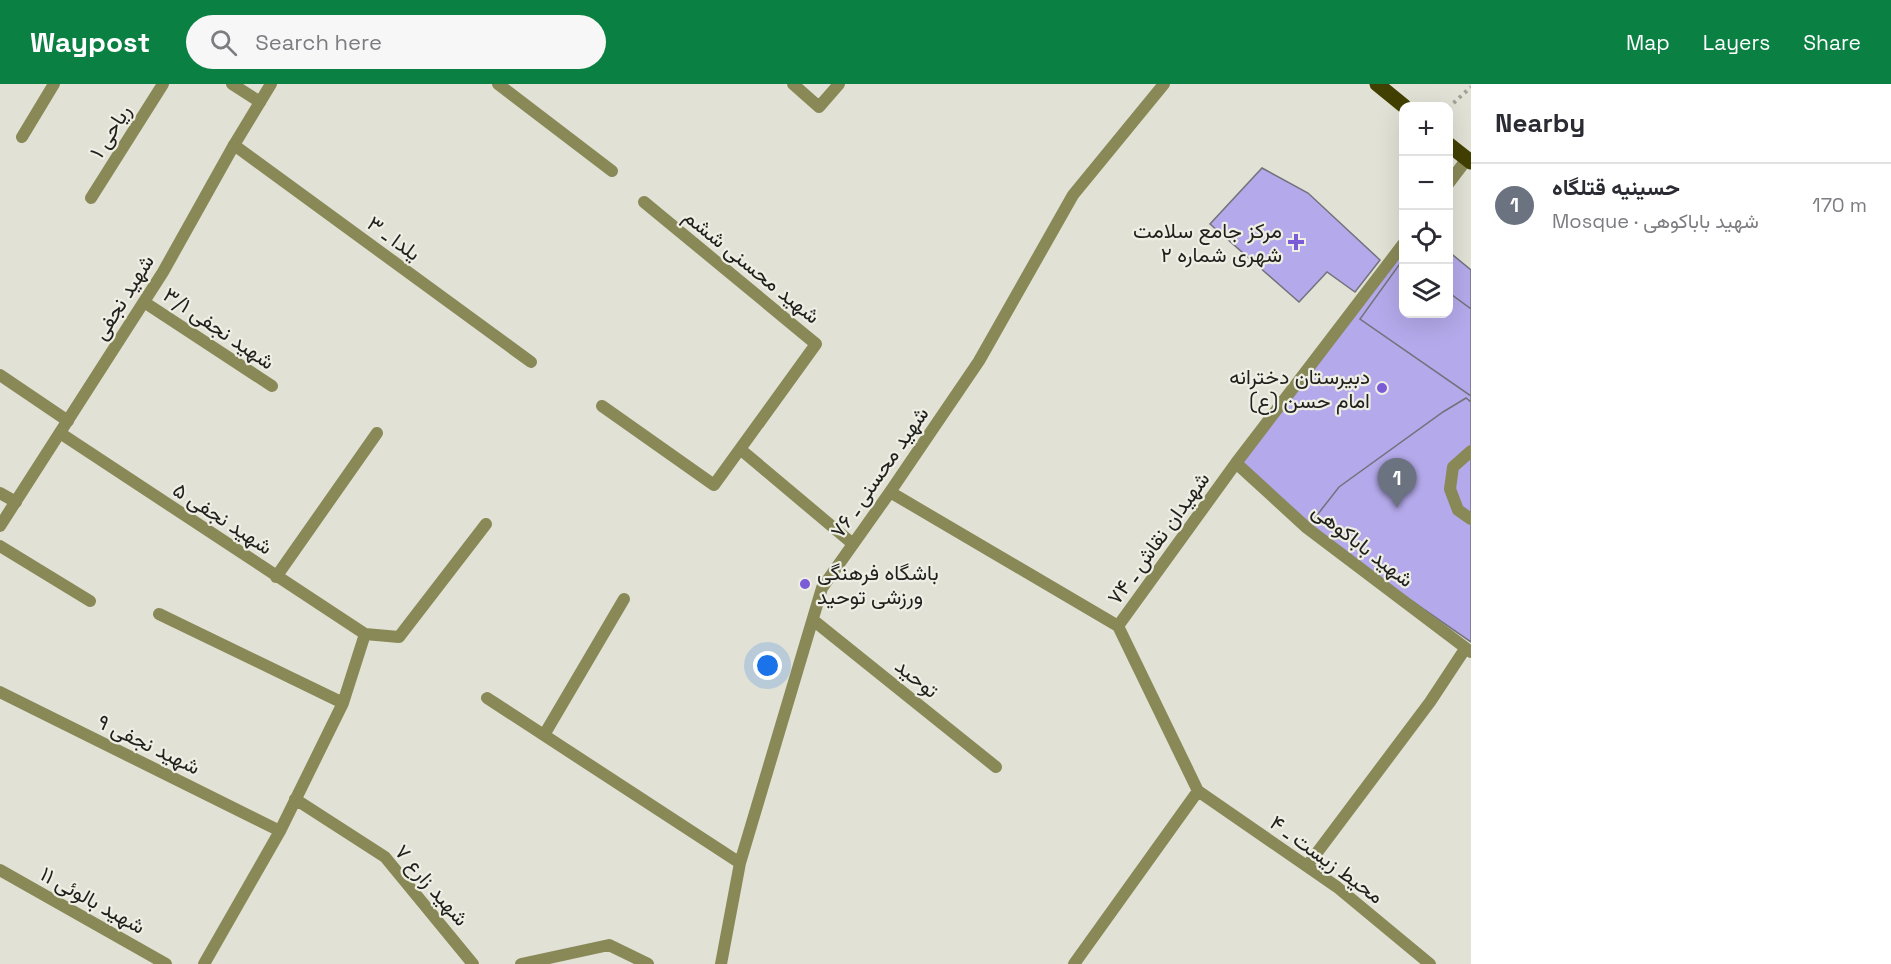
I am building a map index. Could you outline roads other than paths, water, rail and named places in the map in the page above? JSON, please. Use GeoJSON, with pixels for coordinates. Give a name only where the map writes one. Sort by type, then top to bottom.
{"type":"FeatureCollection","features":[{"type":"Feature","properties":{"kind":"main road"},"geometry":{"type":"LineString","coordinates":[[1377,84],[1399,102]]}},
{"type":"Feature","properties":{"kind":"main road"},"geometry":{"type":"LineString","coordinates":[[1453,147],[1469,161]]}},
{"type":"Feature","properties":{"kind":"street"},"geometry":{"type":"LineString","coordinates":[[22,137],[54,84]]}},
{"type":"Feature","properties":{"kind":"street","name":"ریاحی ۱"},"geometry":{"type":"LineString","coordinates":[[91,198],[163,84]]}},
{"type":"Feature","properties":{"kind":"street"},"geometry":{"type":"LineString","coordinates":[[232,84],[260,102]]}},
{"type":"Feature","properties":{"kind":"street","name":"شهید نجفی"},"geometry":{"type":"LineString","coordinates":[[0,526],[163,272],[271,84]]}},
{"type":"Feature","properties":{"kind":"street"},"geometry":{"type":"LineString","coordinates":[[498,84],[612,171]]}},
{"type":"Feature","properties":{"kind":"street"},"geometry":{"type":"LineString","coordinates":[[792,84],[819,107],[839,84]]}},
{"type":"Feature","properties":{"kind":"street","name":"شهید محسنی ـ ۷۶"},"geometry":{"type":"LineString","coordinates":[[721,964],[740,863],[822,588],[979,361],[1073,195],[1164,84]]}},
{"type":"Feature","properties":{"kind":"street","name":"یلدا ـ ۳"},"geometry":{"type":"LineString","coordinates":[[234,145],[531,362]]}},
{"type":"Feature","properties":{"kind":"street"},"geometry":{"type":"LineString","coordinates":[[1453,179],[1469,161]]}},
{"type":"Feature","properties":{"kind":"street","name":"شهید محسنی ششم"},"geometry":{"type":"LineString","coordinates":[[644,202],[816,344],[740,449]]}},
{"type":"Feature","properties":{"kind":"street","name":"شهیدان نقاش ـ ۷۴"},"geometry":{"type":"LineString","coordinates":[[1198,791],[1118,626],[1236,463],[1399,250]]}},
{"type":"Feature","properties":{"kind":"street","name":"شهید نجفی ۳/۱"},"geometry":{"type":"LineString","coordinates":[[144,302],[272,386]]}},
{"type":"Feature","properties":{"kind":"street"},"geometry":{"type":"LineString","coordinates":[[0,375],[68,420]]}},
{"type":"Feature","properties":{"kind":"street"},"geometry":{"type":"LineString","coordinates":[[602,406],[714,485],[740,449],[853,544]]}},
{"type":"Feature","properties":{"kind":"street","name":"شهید نجفی ۵"},"geometry":{"type":"LineString","coordinates":[[60,433],[365,634]]}},
{"type":"Feature","properties":{"kind":"street"},"geometry":{"type":"LineString","coordinates":[[276,577],[377,433]]}},
{"type":"Feature","properties":{"kind":"street"},"geometry":{"type":"LineString","coordinates":[[1471,451],[1453,467],[1450,489],[1458,510],[1471,519]]}},
{"type":"Feature","properties":{"kind":"street","name":"شهید باباکوهی"},"geometry":{"type":"LineString","coordinates":[[1236,463],[1307,528],[1468,651]]}},
{"type":"Feature","properties":{"kind":"street"},"geometry":{"type":"LineString","coordinates":[[890,492],[1118,626]]}},
{"type":"Feature","properties":{"kind":"street"},"geometry":{"type":"LineString","coordinates":[[0,493],[16,502]]}},
{"type":"Feature","properties":{"kind":"street"},"geometry":{"type":"LineString","coordinates":[[204,964],[280,831],[343,703],[365,634],[399,637],[486,524]]}},
{"type":"Feature","properties":{"kind":"street"},"geometry":{"type":"LineString","coordinates":[[0,546],[90,601]]}},
{"type":"Feature","properties":{"kind":"street"},"geometry":{"type":"LineString","coordinates":[[544,735],[624,599]]}},
{"type":"Feature","properties":{"kind":"street"},"geometry":{"type":"LineString","coordinates":[[159,614],[343,703]]}},
{"type":"Feature","properties":{"kind":"street","name":"توحید"},"geometry":{"type":"LineString","coordinates":[[813,620],[996,767]]}},
{"type":"Feature","properties":{"kind":"street"},"geometry":{"type":"LineString","coordinates":[[1307,866],[1468,651]]}},
{"type":"Feature","properties":{"kind":"street","name":"شهید نجفی ۹"},"geometry":{"type":"LineString","coordinates":[[0,692],[280,831]]}},
{"type":"Feature","properties":{"kind":"street"},"geometry":{"type":"LineString","coordinates":[[487,698],[740,863]]}},
{"type":"Feature","properties":{"kind":"street"},"geometry":{"type":"LineString","coordinates":[[1074,964],[1198,791]]}},
{"type":"Feature","properties":{"kind":"street","name":"محیط زیست ـ ۴"},"geometry":{"type":"LineString","coordinates":[[1198,791],[1337,887],[1430,964]]}},
{"type":"Feature","properties":{"kind":"street","name":"شهید زارع ۷"},"geometry":{"type":"LineString","coordinates":[[295,799],[385,857],[473,964]]}},
{"type":"Feature","properties":{"kind":"street","name":"شهید بالوئی ۱۱"},"geometry":{"type":"LineString","coordinates":[[0,870],[166,964]]}},
{"type":"Feature","properties":{"kind":"street"},"geometry":{"type":"LineString","coordinates":[[521,964],[609,945],[648,964]]}},
{"type":"Feature","properties":{"kind":"place","name":"مرکز جامع سلامت شهری شماره ۲"},"geometry":{"type":"Point","coordinates":[1296,242]}},
{"type":"Feature","properties":{"kind":"place","name":"دبیرستان دخترانه امام حسن (ع)"},"geometry":{"type":"Point","coordinates":[1382,388]}},
{"type":"Feature","properties":{"kind":"place","name":"حسینیه قتلگاه"},"geometry":{"type":"Point","coordinates":[1397,508]}},
{"type":"Feature","properties":{"kind":"place","name":"باشگاه فرهنگی ورزشی توحید"},"geometry":{"type":"Point","coordinates":[805,584]}}]}
